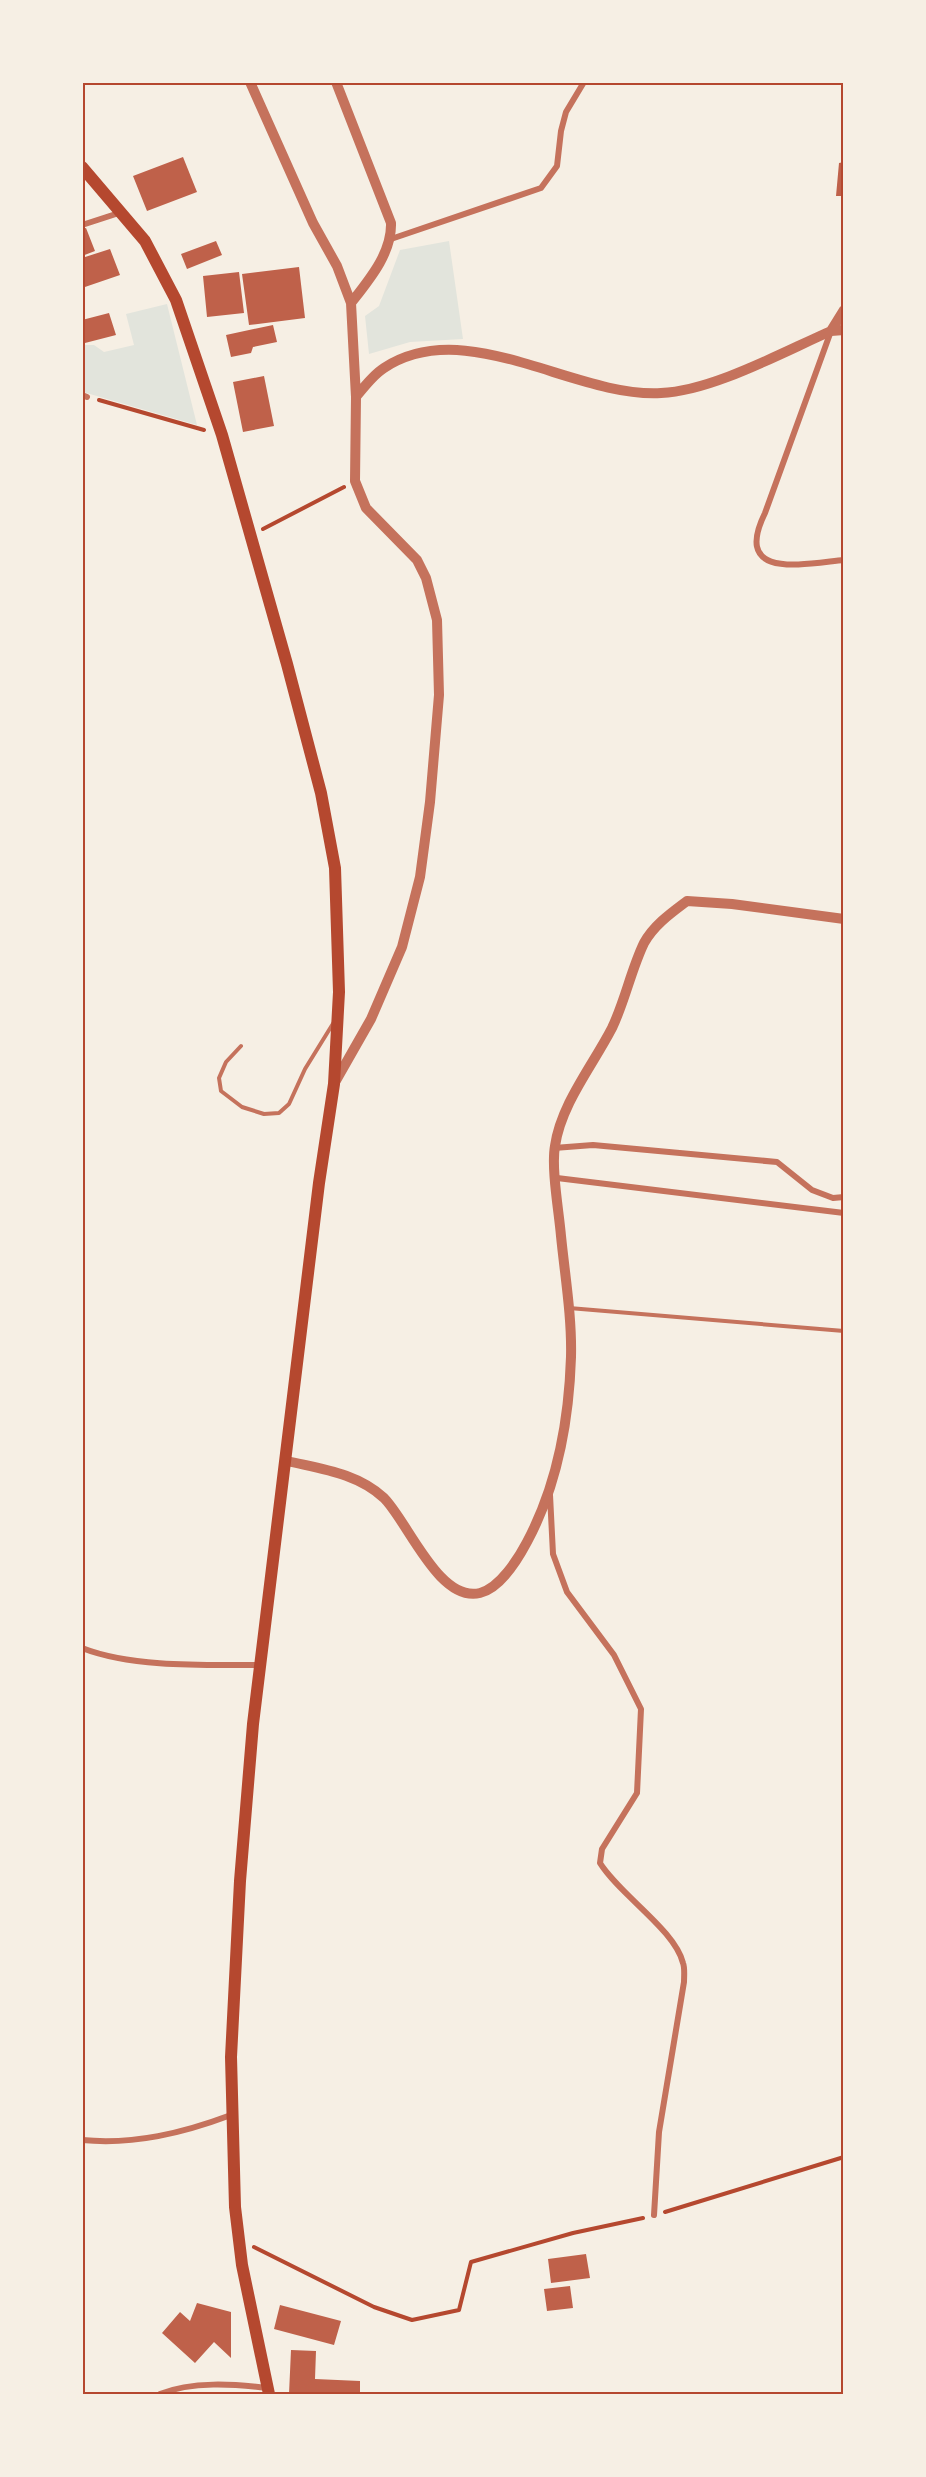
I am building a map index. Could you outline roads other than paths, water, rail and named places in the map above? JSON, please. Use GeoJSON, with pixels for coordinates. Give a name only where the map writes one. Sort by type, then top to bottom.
{"type":"FeatureCollection","features":[{"type":"Feature","properties":{"kind":"main road"},"geometry":{"type":"LineString","coordinates":[[82,167],[123,211],[145,241],[176,300],[222,435],[287,664],[321,793],[335,868],[337,1017],[334,1084],[317,1193],[253,1724],[240,1881],[231,2057],[235,2207],[246,2286],[268,2391]]}},
{"type":"Feature","properties":{"kind":"street"},"geometry":{"type":"LineString","coordinates":[[250,82],[313,223],[337,266],[351,303],[356,397],[355,482],[366,508],[417,560],[426,579],[437,620],[439,695],[430,802],[420,877],[402,947],[372,1018],[334,1084]]}},
{"type":"Feature","properties":{"kind":"street"},"geometry":{"type":"LineString","coordinates":[[336,82],[391,223],[392,239],[365,285],[351,303]]}},
{"type":"Feature","properties":{"kind":"street"},"geometry":{"type":"LineString","coordinates":[[392,239],[541,188],[556,166],[566,112],[584,82]]}},
{"type":"Feature","properties":{"kind":"street"},"geometry":{"type":"LineString","coordinates":[[82,225],[123,211]]}},
{"type":"Feature","properties":{"kind":"street"},"geometry":{"type":"LineString","coordinates":[[843,310],[831,332],[765,513],[755,532],[756,545],[768,562],[780,565],[843,560]]}},
{"type":"Feature","properties":{"kind":"street"},"geometry":{"type":"LineString","coordinates":[[356,397],[385,367],[424,351],[449,349],[500,358],[640,394],[663,393],[698,388],[831,332],[843,330]]}},
{"type":"Feature","properties":{"kind":"street"},"geometry":{"type":"LineString","coordinates":[[286,1461],[346,1474],[383,1498],[409,1529],[432,1568],[456,1590],[479,1593],[497,1582],[522,1552],[550,1491],[564,1427],[571,1356],[554,1148],[568,1109],[612,1026],[645,942],[663,919],[687,901],[732,904],[843,919]]}},
{"type":"Feature","properties":{"kind":"street"},"geometry":{"type":"LineString","coordinates":[[554,1148],[593,1145],[777,1162],[812,1190],[833,1198],[843,1197]]}},
{"type":"Feature","properties":{"kind":"street"},"geometry":{"type":"LineString","coordinates":[[557,1178],[843,1213]]}},
{"type":"Feature","properties":{"kind":"street"},"geometry":{"type":"LineString","coordinates":[[550,1491],[553,1554],[567,1592],[614,1655],[641,1709],[637,1793],[602,1849],[600,1863],[609,1877],[674,1943],[684,1963],[684,1982],[669,2059],[659,2132],[654,2215]]}},
{"type":"Feature","properties":{"kind":"street"},"geometry":{"type":"LineString","coordinates":[[82,1648],[102,1656],[192,1665],[261,1665]]}},
{"type":"Feature","properties":{"kind":"street"},"geometry":{"type":"LineString","coordinates":[[82,2140],[103,2142],[138,2140],[192,2129],[231,2115]]}},
{"type":"Feature","properties":{"kind":"street"},"geometry":{"type":"LineString","coordinates":[[160,2394],[172,2390],[235,2384],[268,2391]]}},
{"type":"Feature","properties":{"kind":"lane"},"geometry":{"type":"LineString","coordinates":[[241,1046],[226,1062],[219,1078],[221,1091],[242,1107],[264,1114],[279,1113],[289,1104],[305,1069],[337,1017]]}},
{"type":"Feature","properties":{"kind":"lane"},"geometry":{"type":"LineString","coordinates":[[567,1307],[843,1331]]}}]}
